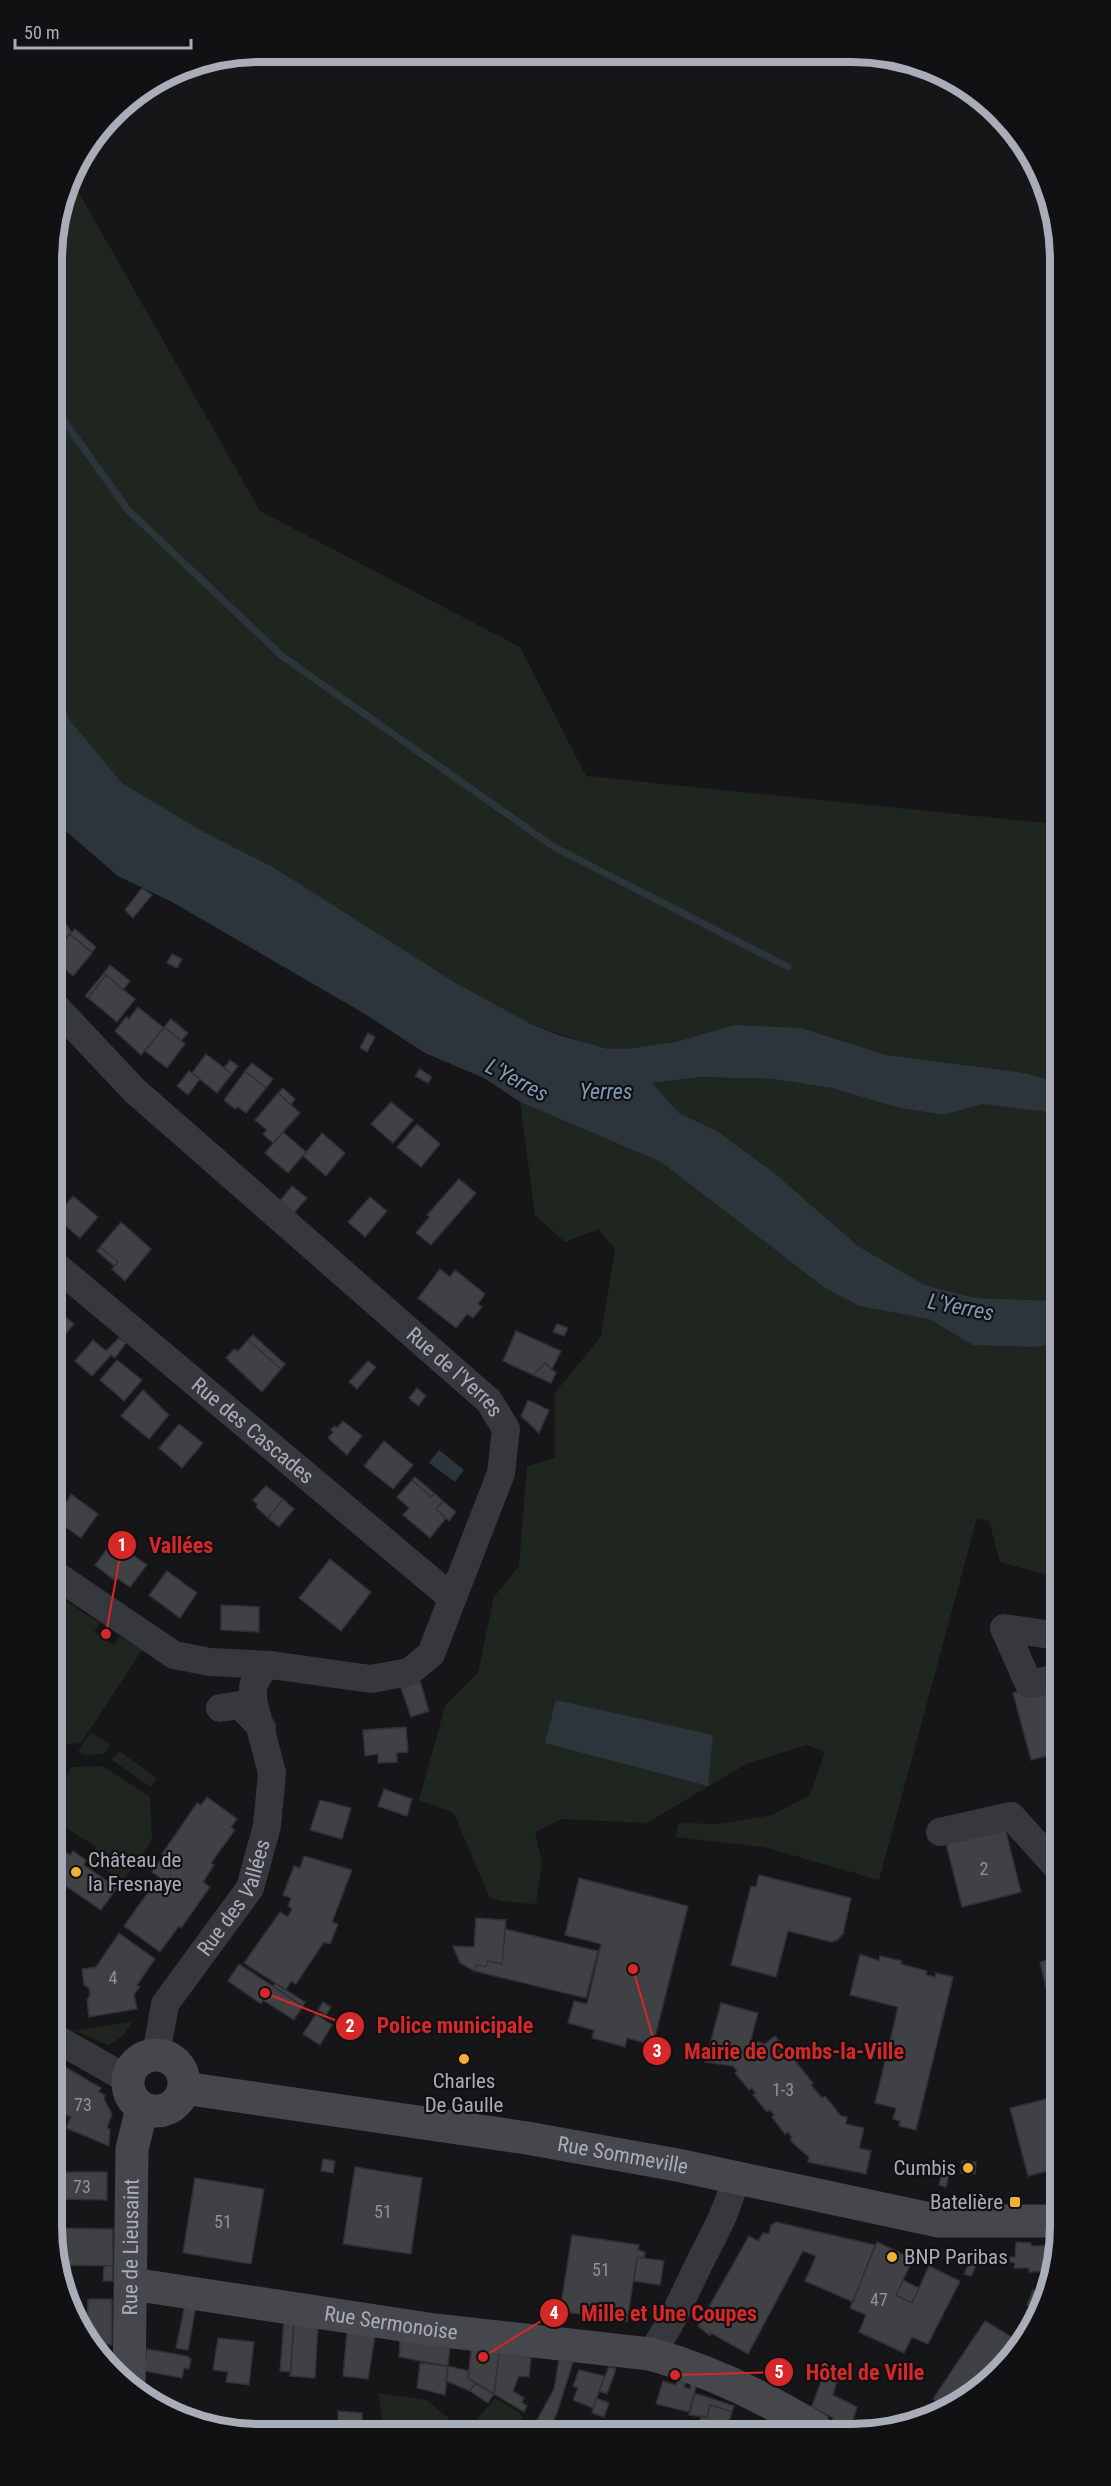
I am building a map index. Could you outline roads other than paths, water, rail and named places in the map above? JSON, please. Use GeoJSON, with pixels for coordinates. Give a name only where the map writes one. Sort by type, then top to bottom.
{"type":"FeatureCollection","features":[{"type":"Feature","properties":{"kind":"main road"},"geometry":{"type":"LineString","coordinates":[[156,2055],[166,2057],[181,2069],[184,2088],[181,2097],[168,2109],[160,2112],[142,2108],[130,2096],[127,2079],[130,2071],[141,2059],[156,2055]]}},
{"type":"Feature","properties":{"kind":"main road","name":"Rue Sommeville"},"geometry":{"type":"LineString","coordinates":[[184,2088],[527,2138],[735,2178],[939,2221],[1049,2221]]}},
{"type":"Feature","properties":{"kind":"main road","name":"Rue de Lieusaint"},"geometry":{"type":"LineString","coordinates":[[129,2376],[132,2150],[142,2108]]}},
{"type":"Feature","properties":{"kind":"main road","name":"Rue Sermonoise"},"geometry":{"type":"LineString","coordinates":[[132,2284],[435,2330],[650,2354],[682,2363],[725,2380],[808,2424]]}},
{"type":"Feature","properties":{"kind":"street","name":"Rue de l'Yerres"},"geometry":{"type":"LineString","coordinates":[[62,1013],[135,1091],[489,1401],[507,1429],[501,1473],[451,1597],[431,1654],[409,1671],[371,1679],[271,1665],[210,1662],[174,1655],[62,1579]]}},
{"type":"Feature","properties":{"kind":"street","name":"Rue des Cascades"},"geometry":{"type":"LineString","coordinates":[[62,1271],[451,1597]]}},
{"type":"Feature","properties":{"kind":"street"},"geometry":{"type":"LineString","coordinates":[[1049,1635],[1004,1628],[1029,1684],[1049,1680]]}},
{"type":"Feature","properties":{"kind":"street","name":"Rue des Vallées"},"geometry":{"type":"LineString","coordinates":[[156,2055],[165,2004],[250,1888],[267,1826],[272,1773],[253,1700],[253,1686],[260,1672],[271,1665]]}},
{"type":"Feature","properties":{"kind":"street"},"geometry":{"type":"LineString","coordinates":[[220,1708],[240,1705],[262,1728]]}},
{"type":"Feature","properties":{"kind":"street"},"geometry":{"type":"LineString","coordinates":[[940,1832],[1011,1816],[1049,1858]]}},
{"type":"Feature","properties":{"kind":"street"},"geometry":{"type":"LineString","coordinates":[[62,2042],[127,2079]]}},
{"type":"Feature","properties":{"kind":"street"},"geometry":{"type":"LineString","coordinates":[[650,2354],[663,2337],[716,2230],[732,2196],[735,2178]]}},
{"type":"Feature","properties":{"kind":"water","name":"Yerres"},"geometry":{"type":"Polygon","coordinates":[[[62,704],[71,722],[122,783],[202,831],[273,867],[456,983],[529,1023],[558,1035],[608,1049],[626,1049],[676,1042],[735,1025],[801,1028],[887,1055],[1025,1073],[1050,1080],[1050,1112],[982,1104],[943,1115],[895,1107],[832,1088],[773,1079],[700,1077],[652,1083],[679,1113],[717,1131],[773,1172],[858,1246],[925,1285],[976,1298],[1049,1301],[1049,1345],[1034,1347],[973,1345],[929,1319],[859,1306],[825,1288],[661,1162],[520,1102],[484,1078],[425,1053],[365,1014],[172,902],[118,876],[68,833],[62,825],[62,704]]]}},
{"type":"Feature","properties":{"kind":"water"},"geometry":{"type":"Polygon","coordinates":[[[439,1450],[464,1470],[455,1482],[429,1463],[439,1450]]]}},
{"type":"Feature","properties":{"kind":"water"},"geometry":{"type":"Polygon","coordinates":[[[556,1700],[713,1735],[708,1786],[545,1743],[556,1700]]]}},
{"type":"Feature","properties":{"kind":"waterway"},"geometry":{"type":"LineString","coordinates":[[62,418],[128,510],[282,656],[554,847],[788,967]]}},
{"type":"Feature","properties":{"kind":"place","name":"Vallées"},"geometry":{"type":"Point","coordinates":[106,1634]}},
{"type":"Feature","properties":{"kind":"place","name":"Château de la Fresnaye"},"geometry":{"type":"Point","coordinates":[76,1872]}},
{"type":"Feature","properties":{"kind":"place","name":"Mairie de Combs-la-Ville"},"geometry":{"type":"Point","coordinates":[633,1969]}},
{"type":"Feature","properties":{"kind":"place","name":"Police municipale"},"geometry":{"type":"Point","coordinates":[265,1993]}},
{"type":"Feature","properties":{"kind":"place","name":"Charles De Gaulle"},"geometry":{"type":"Point","coordinates":[464,2059]}},
{"type":"Feature","properties":{"kind":"place","name":"Cumbis"},"geometry":{"type":"Point","coordinates":[968,2168]}},
{"type":"Feature","properties":{"kind":"place","name":"Batelière"},"geometry":{"type":"Point","coordinates":[1015,2202]}},
{"type":"Feature","properties":{"kind":"place","name":"BNP Paribas"},"geometry":{"type":"Point","coordinates":[892,2257]}},
{"type":"Feature","properties":{"kind":"place","name":"Mille et Une Coupes"},"geometry":{"type":"Point","coordinates":[483,2357]}},
{"type":"Feature","properties":{"kind":"place","name":"Hôtel de Ville"},"geometry":{"type":"Point","coordinates":[675,2375]}},
{"type":"Feature","properties":{"kind":"water label","name":"L'Yerres"},"geometry":{"type":"Point","coordinates":[517,1080]}},
{"type":"Feature","properties":{"kind":"water label","name":"L'Yerres"},"geometry":{"type":"Point","coordinates":[961,1307]}}]}
